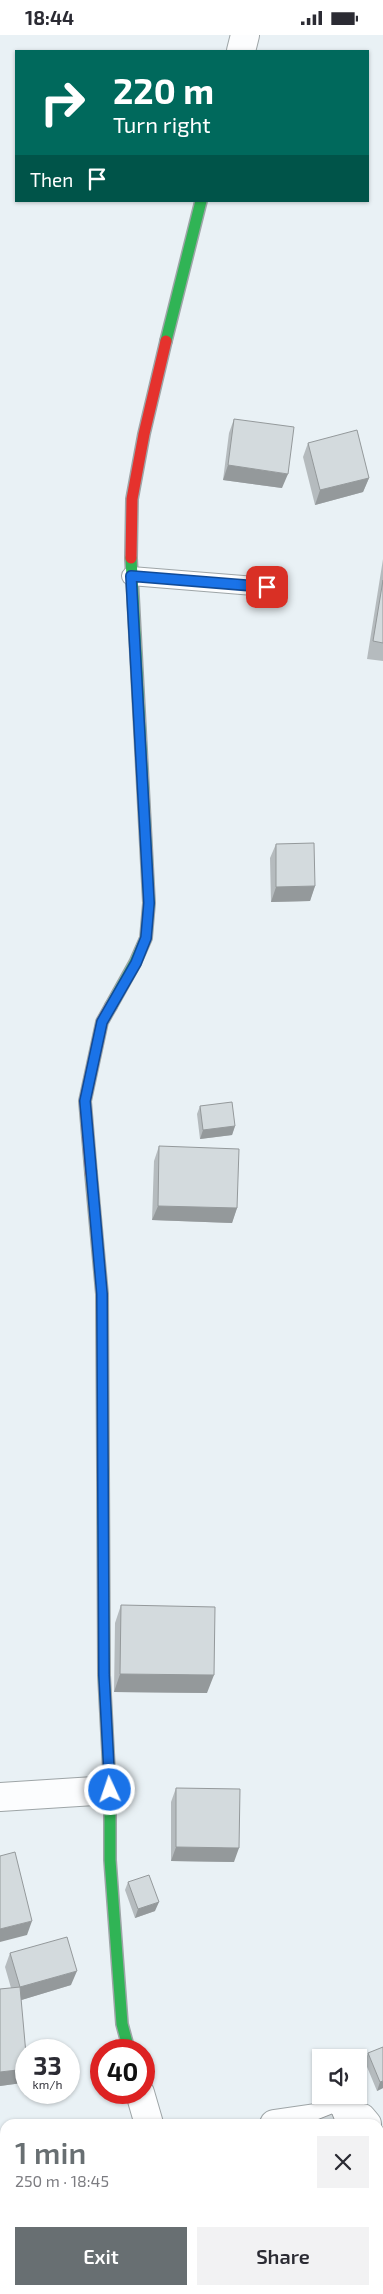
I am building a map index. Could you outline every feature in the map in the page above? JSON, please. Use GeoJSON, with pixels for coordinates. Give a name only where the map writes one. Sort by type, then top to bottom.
{"type":"FeatureCollection","features":[{"type":"Feature","properties":{"kind":"street"},"geometry":{"type":"LineString","coordinates":[[241,50],[245,35]]}},
{"type":"Feature","properties":{"kind":"street"},"geometry":{"type":"LineString","coordinates":[[125,2039],[122,2024],[110,1860],[110,1790],[104,1675],[102,1294],[85,1101],[102,1022],[136,963],[146,938],[149,903],[131,576],[132,499],[144,434],[201,202]]}},
{"type":"Feature","properties":{"kind":"street"},"geometry":{"type":"LineString","coordinates":[[0,1797],[110,1790]]}},
{"type":"Feature","properties":{"kind":"street"},"geometry":{"type":"LineString","coordinates":[[143,2104],[148,2119]]}},
{"type":"Feature","properties":{"kind":"street"},"geometry":{"type":"LineString","coordinates":[[308,2119],[336,2115],[363,2119]]}},
{"type":"Feature","properties":{"kind":"lane"},"geometry":{"type":"LineString","coordinates":[[131,576],[267,587]]}},
{"type":"Feature","properties":{"kind":"building"},"geometry":{"type":"Polygon","coordinates":[[[234,419],[294,427],[288,474],[228,465],[234,419]]]}},
{"type":"Feature","properties":{"kind":"building"},"geometry":{"type":"Polygon","coordinates":[[[357,430],[369,478],[320,490],[308,443],[357,430]]]}},
{"type":"Feature","properties":{"kind":"building"},"geometry":{"type":"Polygon","coordinates":[[[383,580],[383,643],[373,641],[383,580]]]}},
{"type":"Feature","properties":{"kind":"building"},"geometry":{"type":"Polygon","coordinates":[[[314,843],[315,886],[276,887],[276,844],[314,843]]]}},
{"type":"Feature","properties":{"kind":"building"},"geometry":{"type":"Polygon","coordinates":[[[232,1102],[235,1126],[203,1130],[200,1106],[232,1102]]]}},
{"type":"Feature","properties":{"kind":"building"},"geometry":{"type":"Polygon","coordinates":[[[159,1146],[239,1149],[237,1208],[158,1206],[159,1146]]]}},
{"type":"Feature","properties":{"kind":"building"},"geometry":{"type":"Polygon","coordinates":[[[121,1605],[215,1607],[214,1675],[120,1674],[121,1605]]]}},
{"type":"Feature","properties":{"kind":"building"},"geometry":{"type":"Polygon","coordinates":[[[176,1788],[240,1789],[239,1848],[176,1847],[176,1788]]]}},
{"type":"Feature","properties":{"kind":"building"},"geometry":{"type":"Polygon","coordinates":[[[15,1852],[32,1921],[0,1929],[0,1856],[15,1852]]]}},
{"type":"Feature","properties":{"kind":"building"},"geometry":{"type":"Polygon","coordinates":[[[149,1875],[159,1902],[138,1909],[128,1882],[149,1875]]]}},
{"type":"Feature","properties":{"kind":"building"},"geometry":{"type":"Polygon","coordinates":[[[67,1937],[77,1971],[20,1987],[10,1953],[67,1937]]]}},
{"type":"Feature","properties":{"kind":"building"},"geometry":{"type":"Polygon","coordinates":[[[20,1987],[25,2039],[15,2039],[15,2070],[0,2072],[0,1989],[20,1987]]]}},
{"type":"Feature","properties":{"kind":"building"},"geometry":{"type":"Polygon","coordinates":[[[383,2047],[383,2081],[380,2082],[368,2053],[383,2047]]]}},
{"type":"Feature","properties":{"kind":"building"},"geometry":{"type":"Polygon","coordinates":[[[332,2114],[334,2119],[320,2119],[332,2114]]]}},
{"type":"Feature","properties":{"kind":"traffic: fast"},"geometry":{"type":"LineString","coordinates":[[166,341],[201,202]]}},
{"type":"Feature","properties":{"kind":"traffic: fast"},"geometry":{"type":"LineString","coordinates":[[111,1006],[135,963],[146,938],[149,903],[131,558]]}},
{"type":"Feature","properties":{"kind":"traffic: fast"},"geometry":{"type":"LineString","coordinates":[[103,1469],[104,1675],[110,1790],[110,1860],[122,2024],[126,2039]]}},
{"type":"Feature","properties":{"kind":"traffic: slow"},"geometry":{"type":"LineString","coordinates":[[91,1173],[102,1294],[103,1469]]}},
{"type":"Feature","properties":{"kind":"traffic: jam"},"geometry":{"type":"LineString","coordinates":[[131,558],[132,499],[144,434],[166,341]]}},
{"type":"Feature","properties":{"kind":"traffic: jam"},"geometry":{"type":"LineString","coordinates":[[91,1173],[85,1101],[102,1022],[111,1006]]}},
{"type":"Feature","properties":{"kind":"route"},"geometry":{"type":"LineString","coordinates":[[110,1790],[104,1675],[102,1294],[85,1101],[102,1022],[118,991],[136,963],[146,938],[149,903],[131,576],[267,587]]}}]}
